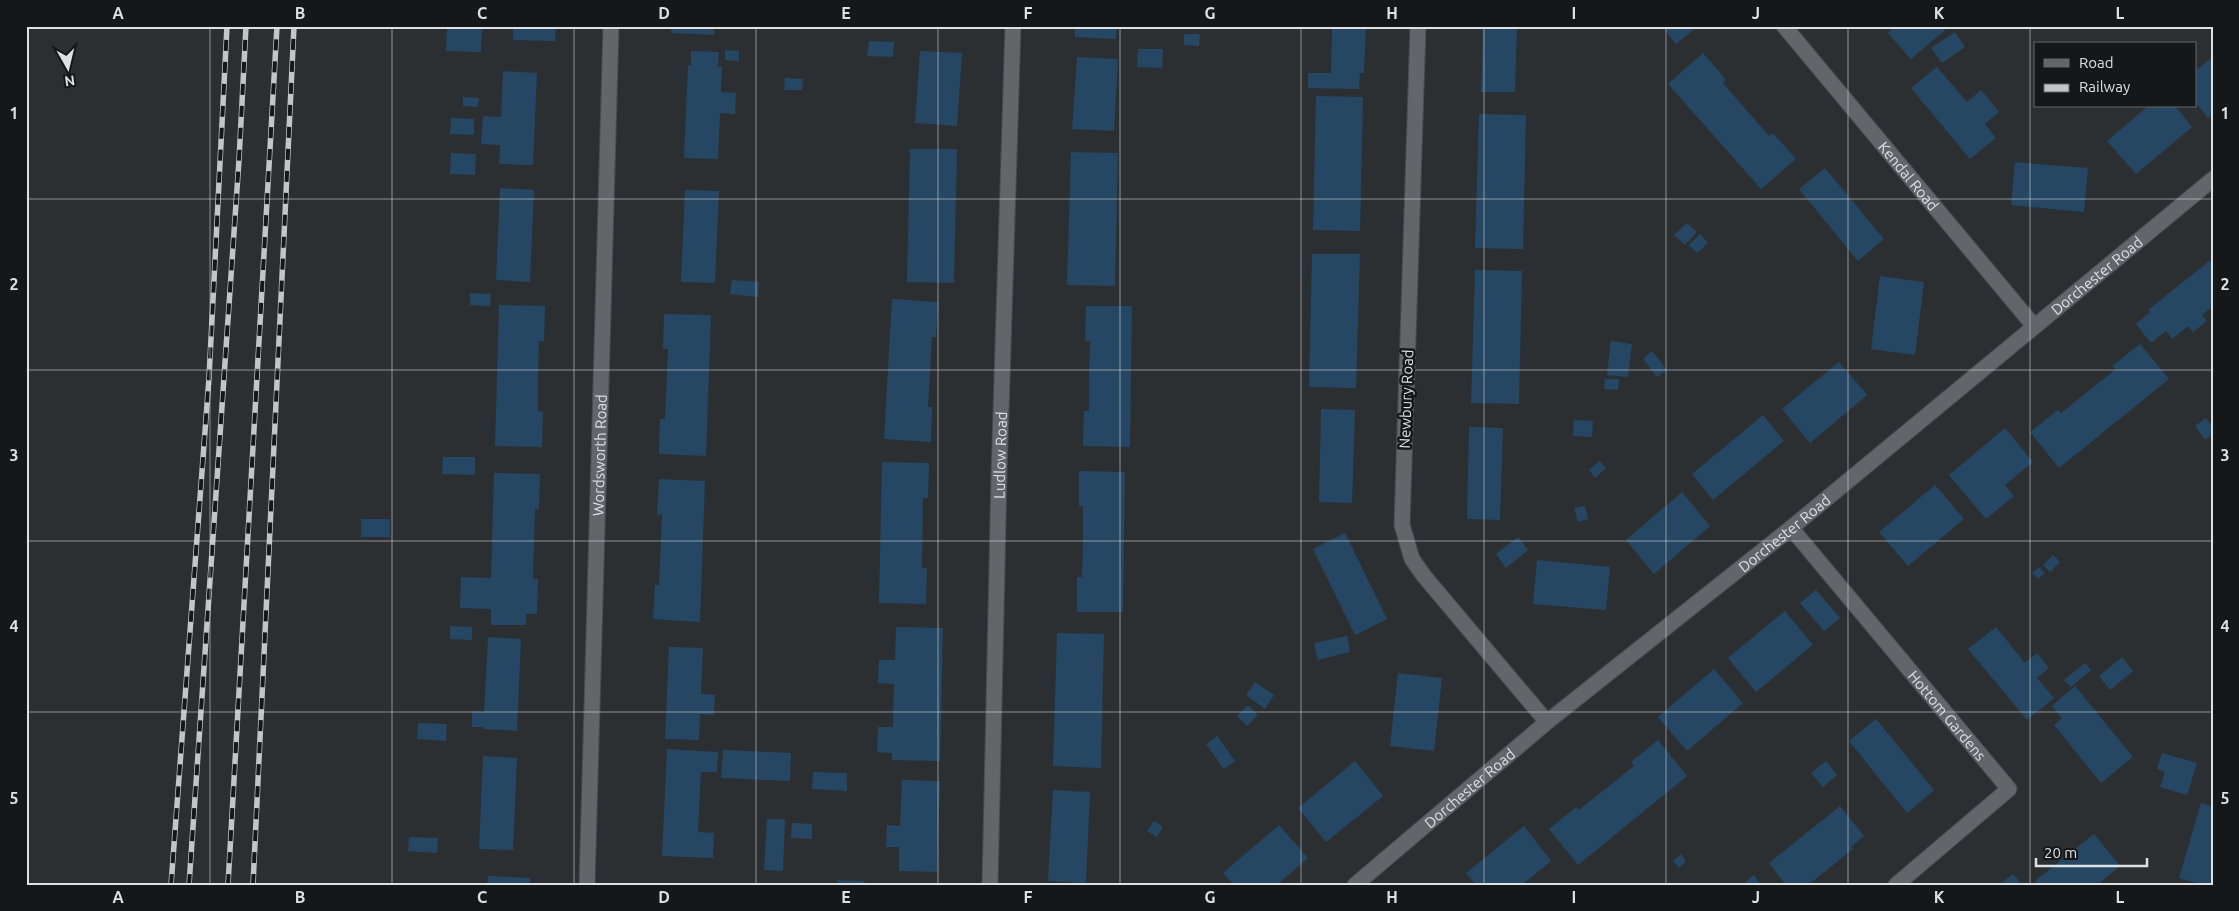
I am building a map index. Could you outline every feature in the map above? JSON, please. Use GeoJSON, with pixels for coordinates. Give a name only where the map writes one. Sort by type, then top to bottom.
{"type":"FeatureCollection","features":[{"type":"Feature","properties":{"kind":"street","name":"Wordsworth Road"},"geometry":{"type":"LineString","coordinates":[[587,885],[611,26]]}},
{"type":"Feature","properties":{"kind":"street","name":"Ludlow Road"},"geometry":{"type":"LineString","coordinates":[[990,885],[999,475],[1013,26]]}},
{"type":"Feature","properties":{"kind":"street","name":"Newbury Road"},"geometry":{"type":"LineString","coordinates":[[1418,26],[1402,525],[1412,559],[1424,576],[1547,722]]}},
{"type":"Feature","properties":{"kind":"street","name":"Kendal Road"},"geometry":{"type":"LineString","coordinates":[[1784,26],[2034,326]]}},
{"type":"Feature","properties":{"kind":"street","name":"Dorchester Road"},"geometry":{"type":"LineString","coordinates":[[1355,885],[1547,722],[1791,528],[2213,179]]}},
{"type":"Feature","properties":{"kind":"street","name":"Hottom Gardens"},"geometry":{"type":"LineString","coordinates":[[1791,528],[2009,789],[1896,885]]}},
{"type":"Feature","properties":{"kind":"building"},"geometry":{"type":"Polygon","coordinates":[[[447,26],[482,26],[481,52],[446,51],[447,26]]]}},
{"type":"Feature","properties":{"kind":"building"},"geometry":{"type":"Polygon","coordinates":[[[513,26],[556,26],[555,41],[513,40],[513,26]]]}},
{"type":"Feature","properties":{"kind":"building"},"geometry":{"type":"Polygon","coordinates":[[[672,26],[714,26],[714,35],[671,33],[672,26]]]}},
{"type":"Feature","properties":{"kind":"building"},"geometry":{"type":"Polygon","coordinates":[[[936,26],[960,26],[960,29],[936,26]]]}},
{"type":"Feature","properties":{"kind":"building"},"geometry":{"type":"Polygon","coordinates":[[[1075,26],[1117,26],[1116,39],[1075,37],[1075,26]]]}},
{"type":"Feature","properties":{"kind":"building"},"geometry":{"type":"Polygon","coordinates":[[[1332,26],[1366,26],[1364,73],[1360,73],[1359,89],[1308,88],[1308,73],[1331,73],[1332,26]]]}},
{"type":"Feature","properties":{"kind":"building"},"geometry":{"type":"Polygon","coordinates":[[[1483,26],[1517,26],[1515,92],[1481,92],[1483,26]]]}},
{"type":"Feature","properties":{"kind":"building"},"geometry":{"type":"Polygon","coordinates":[[[1662,26],[1698,26],[1676,44],[1662,26]]]}},
{"type":"Feature","properties":{"kind":"building"},"geometry":{"type":"Polygon","coordinates":[[[1889,26],[1944,26],[1946,29],[1911,59],[1888,33],[1892,29],[1889,26]]]}},
{"type":"Feature","properties":{"kind":"building"},"geometry":{"type":"Polygon","coordinates":[[[1955,32],[1965,47],[1942,63],[1931,48],[1955,32]]]}},
{"type":"Feature","properties":{"kind":"building"},"geometry":{"type":"Polygon","coordinates":[[[1184,34],[1200,34],[1199,46],[1184,45],[1184,34]]]}},
{"type":"Feature","properties":{"kind":"building"},"geometry":{"type":"Polygon","coordinates":[[[869,41],[894,42],[893,57],[867,56],[869,41]]]}},
{"type":"Feature","properties":{"kind":"building"},"geometry":{"type":"Polygon","coordinates":[[[1138,49],[1163,49],[1162,68],[1137,67],[1138,49]]]}},
{"type":"Feature","properties":{"kind":"building"},"geometry":{"type":"Polygon","coordinates":[[[725,50],[739,51],[739,61],[725,60],[725,50]]]}},
{"type":"Feature","properties":{"kind":"building"},"geometry":{"type":"Polygon","coordinates":[[[691,51],[719,52],[718,67],[722,67],[721,92],[736,93],[735,114],[720,113],[718,159],[684,158],[688,65],[691,66],[691,51]]]}},
{"type":"Feature","properties":{"kind":"building"},"geometry":{"type":"Polygon","coordinates":[[[920,51],[962,53],[957,126],[915,123],[920,51]]]}},
{"type":"Feature","properties":{"kind":"building"},"geometry":{"type":"Polygon","coordinates":[[[1703,53],[1726,80],[1723,83],[1769,136],[1773,133],[1796,159],[1761,189],[1668,84],[1703,53]]]}},
{"type":"Feature","properties":{"kind":"building"},"geometry":{"type":"Polygon","coordinates":[[[1077,57],[1118,59],[1114,131],[1072,129],[1077,57]]]}},
{"type":"Feature","properties":{"kind":"building"},"geometry":{"type":"Polygon","coordinates":[[[2213,57],[2213,114],[2208,118],[2196,103],[2196,70],[2213,57]]]}},
{"type":"Feature","properties":{"kind":"building"},"geometry":{"type":"Polygon","coordinates":[[[1937,67],[1967,102],[1981,90],[1999,112],[1985,124],[1996,138],[1970,159],[1911,88],[1937,67]]]}},
{"type":"Feature","properties":{"kind":"building"},"geometry":{"type":"Polygon","coordinates":[[[503,71],[537,73],[533,165],[499,164],[500,145],[481,144],[483,116],[501,117],[503,71]]]}},
{"type":"Feature","properties":{"kind":"building"},"geometry":{"type":"Polygon","coordinates":[[[785,78],[803,79],[802,90],[784,90],[785,78]]]}},
{"type":"Feature","properties":{"kind":"building"},"geometry":{"type":"Polygon","coordinates":[[[1316,96],[1363,97],[1360,231],[1313,230],[1316,96]]]}},
{"type":"Feature","properties":{"kind":"building"},"geometry":{"type":"Polygon","coordinates":[[[463,97],[479,98],[478,107],[463,106],[463,97]]]}},
{"type":"Feature","properties":{"kind":"building"},"geometry":{"type":"Polygon","coordinates":[[[2146,108],[2177,108],[2192,127],[2136,174],[2107,141],[2146,108]]]}},
{"type":"Feature","properties":{"kind":"building"},"geometry":{"type":"Polygon","coordinates":[[[1479,114],[1526,115],[1523,249],[1475,248],[1479,114]]]}},
{"type":"Feature","properties":{"kind":"building"},"geometry":{"type":"Polygon","coordinates":[[[451,118],[474,119],[474,135],[450,134],[451,118]]]}},
{"type":"Feature","properties":{"kind":"building"},"geometry":{"type":"Polygon","coordinates":[[[910,149],[957,149],[954,283],[907,282],[910,149]]]}},
{"type":"Feature","properties":{"kind":"building"},"geometry":{"type":"Polygon","coordinates":[[[1071,152],[1118,153],[1115,286],[1067,285],[1071,152]]]}},
{"type":"Feature","properties":{"kind":"building"},"geometry":{"type":"Polygon","coordinates":[[[451,153],[476,154],[475,175],[450,174],[451,153]]]}},
{"type":"Feature","properties":{"kind":"building"},"geometry":{"type":"Polygon","coordinates":[[[2015,162],[2088,168],[2084,212],[2011,205],[2015,162]]]}},
{"type":"Feature","properties":{"kind":"building"},"geometry":{"type":"Polygon","coordinates":[[[1825,168],[1884,239],[1858,261],[1799,189],[1825,168]]]}},
{"type":"Feature","properties":{"kind":"building"},"geometry":{"type":"Polygon","coordinates":[[[500,188],[534,190],[530,282],[496,280],[500,188]]]}},
{"type":"Feature","properties":{"kind":"building"},"geometry":{"type":"Polygon","coordinates":[[[685,190],[719,191],[715,283],[681,282],[685,190]]]}},
{"type":"Feature","properties":{"kind":"building"},"geometry":{"type":"Polygon","coordinates":[[[1687,223],[1697,232],[1685,245],[1674,235],[1687,223]]]}},
{"type":"Feature","properties":{"kind":"building"},"geometry":{"type":"Polygon","coordinates":[[[1700,234],[1708,243],[1697,253],[1689,245],[1700,234]]]}},
{"type":"Feature","properties":{"kind":"building"},"geometry":{"type":"Polygon","coordinates":[[[1312,254],[1360,254],[1356,388],[1309,387],[1312,254]]]}},
{"type":"Feature","properties":{"kind":"building"},"geometry":{"type":"Polygon","coordinates":[[[2213,258],[2213,306],[2202,315],[2207,321],[2193,332],[2188,326],[2172,339],[2166,331],[2151,343],[2136,324],[2150,312],[2148,310],[2213,258]]]}},
{"type":"Feature","properties":{"kind":"building"},"geometry":{"type":"Polygon","coordinates":[[[1475,270],[1522,271],[1519,404],[1471,403],[1475,270]]]}},
{"type":"Feature","properties":{"kind":"building"},"geometry":{"type":"Polygon","coordinates":[[[1880,276],[1924,282],[1915,355],[1871,349],[1880,276]]]}},
{"type":"Feature","properties":{"kind":"building"},"geometry":{"type":"Polygon","coordinates":[[[732,280],[759,282],[758,297],[730,294],[732,280]]]}},
{"type":"Feature","properties":{"kind":"building"},"geometry":{"type":"Polygon","coordinates":[[[470,293],[491,294],[490,306],[470,305],[470,293]]]}},
{"type":"Feature","properties":{"kind":"building"},"geometry":{"type":"Polygon","coordinates":[[[892,299],[938,302],[936,337],[932,337],[928,407],[932,407],[931,442],[884,439],[892,299]]]}},
{"type":"Feature","properties":{"kind":"building"},"geometry":{"type":"Polygon","coordinates":[[[499,305],[545,306],[544,341],[539,341],[538,377],[538,411],[543,412],[542,447],[495,446],[499,305]]]}},
{"type":"Feature","properties":{"kind":"building"},"geometry":{"type":"Polygon","coordinates":[[[1086,306],[1132,306],[1130,447],[1083,446],[1084,411],[1089,411],[1090,341],[1085,341],[1086,306]]]}},
{"type":"Feature","properties":{"kind":"building"},"geometry":{"type":"Polygon","coordinates":[[[664,314],[711,315],[706,456],[659,454],[660,419],[665,419],[668,349],[663,349],[664,314]]]}},
{"type":"Feature","properties":{"kind":"building"},"geometry":{"type":"Polygon","coordinates":[[[1611,341],[1632,344],[1628,377],[1607,375],[1611,341]]]}},
{"type":"Feature","properties":{"kind":"building"},"geometry":{"type":"Polygon","coordinates":[[[2140,344],[2169,379],[2059,468],[2030,432],[2058,410],[2061,413],[2116,369],[2112,366],[2140,344]]]}},
{"type":"Feature","properties":{"kind":"building"},"geometry":{"type":"Polygon","coordinates":[[[1652,351],[1667,370],[1657,377],[1643,359],[1652,351]]]}},
{"type":"Feature","properties":{"kind":"building"},"geometry":{"type":"Polygon","coordinates":[[[1839,362],[1867,395],[1810,443],[1782,409],[1839,362]]]}},
{"type":"Feature","properties":{"kind":"building"},"geometry":{"type":"Polygon","coordinates":[[[1605,379],[1619,379],[1618,390],[1604,389],[1605,379]]]}},
{"type":"Feature","properties":{"kind":"building"},"geometry":{"type":"Polygon","coordinates":[[[1321,409],[1355,410],[1352,503],[1319,502],[1321,409]]]}},
{"type":"Feature","properties":{"kind":"building"},"geometry":{"type":"Polygon","coordinates":[[[1763,415],[1784,441],[1713,500],[1692,474],[1763,415]]]}},
{"type":"Feature","properties":{"kind":"building"},"geometry":{"type":"Polygon","coordinates":[[[2206,418],[2213,428],[2213,434],[2205,440],[2195,426],[2206,418]]]}},
{"type":"Feature","properties":{"kind":"building"},"geometry":{"type":"Polygon","coordinates":[[[1574,420],[1593,421],[1592,437],[1573,436],[1574,420]]]}},
{"type":"Feature","properties":{"kind":"building"},"geometry":{"type":"Polygon","coordinates":[[[1469,427],[1503,428],[1500,520],[1467,519],[1469,427]]]}},
{"type":"Feature","properties":{"kind":"building"},"geometry":{"type":"Polygon","coordinates":[[[2005,428],[2033,462],[2005,485],[2014,496],[1986,519],[1949,475],[2005,428]]]}},
{"type":"Feature","properties":{"kind":"building"},"geometry":{"type":"Polygon","coordinates":[[[443,457],[475,457],[475,475],[442,474],[443,457]]]}},
{"type":"Feature","properties":{"kind":"building"},"geometry":{"type":"Polygon","coordinates":[[[1600,461],[1606,468],[1595,478],[1589,470],[1600,461]]]}},
{"type":"Feature","properties":{"kind":"building"},"geometry":{"type":"Polygon","coordinates":[[[882,462],[929,463],[928,498],[923,498],[922,568],[927,568],[926,604],[879,603],[882,462]]]}},
{"type":"Feature","properties":{"kind":"building"},"geometry":{"type":"Polygon","coordinates":[[[1079,471],[1125,472],[1123,612],[1077,612],[1077,577],[1082,577],[1083,542],[1083,506],[1079,506],[1079,471]]]}},
{"type":"Feature","properties":{"kind":"building"},"geometry":{"type":"Polygon","coordinates":[[[494,473],[540,474],[539,509],[535,509],[533,579],[538,579],[537,614],[526,614],[526,625],[491,625],[491,609],[460,608],[461,577],[491,578],[494,473]]]}},
{"type":"Feature","properties":{"kind":"building"},"geometry":{"type":"Polygon","coordinates":[[[659,479],[705,481],[700,622],[653,619],[655,585],[659,585],[662,514],[657,515],[659,479]]]}},
{"type":"Feature","properties":{"kind":"building"},"geometry":{"type":"Polygon","coordinates":[[[1935,485],[1964,519],[1908,566],[1879,532],[1935,485]]]}},
{"type":"Feature","properties":{"kind":"building"},"geometry":{"type":"Polygon","coordinates":[[[1682,492],[1710,526],[1654,574],[1626,540],[1682,492]]]}},
{"type":"Feature","properties":{"kind":"building"},"geometry":{"type":"Polygon","coordinates":[[[1585,506],[1588,519],[1578,522],[1574,508],[1585,506]]]}},
{"type":"Feature","properties":{"kind":"building"},"geometry":{"type":"Polygon","coordinates":[[[361,519],[390,519],[390,537],[361,537],[361,519]]]}},
{"type":"Feature","properties":{"kind":"building"},"geometry":{"type":"Polygon","coordinates":[[[1345,533],[1387,619],[1355,635],[1313,549],[1345,533]]]}},
{"type":"Feature","properties":{"kind":"building"},"geometry":{"type":"Polygon","coordinates":[[[1518,537],[1528,550],[1506,568],[1496,554],[1518,537]]]}},
{"type":"Feature","properties":{"kind":"building"},"geometry":{"type":"Polygon","coordinates":[[[2053,555],[2060,562],[2050,572],[2043,565],[2053,555]]]}},
{"type":"Feature","properties":{"kind":"building"},"geometry":{"type":"Polygon","coordinates":[[[1537,560],[1610,567],[1606,610],[1533,604],[1537,560]]]}},
{"type":"Feature","properties":{"kind":"building"},"geometry":{"type":"Polygon","coordinates":[[[2039,567],[2045,573],[2038,579],[2032,573],[2039,567]]]}},
{"type":"Feature","properties":{"kind":"building"},"geometry":{"type":"Polygon","coordinates":[[[1816,590],[1840,618],[1824,631],[1800,603],[1816,590]]]}},
{"type":"Feature","properties":{"kind":"building"},"geometry":{"type":"Polygon","coordinates":[[[1785,611],[1813,645],[1756,692],[1728,658],[1785,611]]]}},
{"type":"Feature","properties":{"kind":"building"},"geometry":{"type":"Polygon","coordinates":[[[450,626],[472,627],[472,640],[450,639],[450,626]]]}},
{"type":"Feature","properties":{"kind":"building"},"geometry":{"type":"Polygon","coordinates":[[[896,627],[943,628],[940,761],[892,760],[892,753],[877,752],[878,727],[893,727],[894,684],[878,683],[879,660],[895,660],[896,627]]]}},
{"type":"Feature","properties":{"kind":"building"},"geometry":{"type":"Polygon","coordinates":[[[1996,627],[2025,663],[2037,653],[2049,668],[2037,678],[2054,698],[2027,720],[1968,649],[1996,627]]]}},
{"type":"Feature","properties":{"kind":"building"},"geometry":{"type":"Polygon","coordinates":[[[1057,633],[1104,634],[1101,768],[1053,766],[1057,633]]]}},
{"type":"Feature","properties":{"kind":"building"},"geometry":{"type":"Polygon","coordinates":[[[1347,636],[1350,652],[1318,660],[1314,643],[1347,636]]]}},
{"type":"Feature","properties":{"kind":"building"},"geometry":{"type":"Polygon","coordinates":[[[488,637],[521,639],[517,731],[472,727],[472,711],[484,712],[488,637]]]}},
{"type":"Feature","properties":{"kind":"building"},"geometry":{"type":"Polygon","coordinates":[[[669,647],[703,648],[701,694],[715,695],[714,715],[700,714],[699,740],[665,739],[669,647]]]}},
{"type":"Feature","properties":{"kind":"building"},"geometry":{"type":"Polygon","coordinates":[[[2122,657],[2133,671],[2110,690],[2099,676],[2122,657]]]}},
{"type":"Feature","properties":{"kind":"building"},"geometry":{"type":"Polygon","coordinates":[[[2085,663],[2091,670],[2071,687],[2064,680],[2085,663]]]}},
{"type":"Feature","properties":{"kind":"building"},"geometry":{"type":"Polygon","coordinates":[[[1714,669],[1743,703],[1687,751],[1658,717],[1714,669]]]}},
{"type":"Feature","properties":{"kind":"building"},"geometry":{"type":"Polygon","coordinates":[[[1398,673],[1442,678],[1434,751],[1390,746],[1398,673]]]}},
{"type":"Feature","properties":{"kind":"building"},"geometry":{"type":"Polygon","coordinates":[[[1255,682],[1274,695],[1265,709],[1246,695],[1255,682]]]}},
{"type":"Feature","properties":{"kind":"building"},"geometry":{"type":"Polygon","coordinates":[[[2075,686],[2133,757],[2101,783],[2054,725],[2062,718],[2052,706],[2075,686]]]}},
{"type":"Feature","properties":{"kind":"building"},"geometry":{"type":"Polygon","coordinates":[[[1248,705],[1258,715],[1247,726],[1237,716],[1248,705]]]}},
{"type":"Feature","properties":{"kind":"building"},"geometry":{"type":"Polygon","coordinates":[[[1876,719],[1934,790],[1907,813],[1849,741],[1876,719]]]}},
{"type":"Feature","properties":{"kind":"building"},"geometry":{"type":"Polygon","coordinates":[[[418,723],[447,724],[446,741],[417,739],[418,723]]]}},
{"type":"Feature","properties":{"kind":"building"},"geometry":{"type":"Polygon","coordinates":[[[1217,736],[1235,761],[1224,769],[1206,744],[1217,736]]]}},
{"type":"Feature","properties":{"kind":"building"},"geometry":{"type":"Polygon","coordinates":[[[1658,740],[1687,776],[1578,865],[1549,829],[1576,807],[1579,810],[1634,766],[1631,762],[1658,740]]]}},
{"type":"Feature","properties":{"kind":"building"},"geometry":{"type":"Polygon","coordinates":[[[667,749],[718,752],[717,772],[701,772],[698,832],[714,833],[713,858],[662,856],[667,749]]]}},
{"type":"Feature","properties":{"kind":"building"},"geometry":{"type":"Polygon","coordinates":[[[723,750],[791,753],[790,781],[721,778],[723,750]]]}},
{"type":"Feature","properties":{"kind":"building"},"geometry":{"type":"Polygon","coordinates":[[[2162,753],[2197,763],[2187,795],[2160,787],[2165,772],[2157,769],[2162,753]]]}},
{"type":"Feature","properties":{"kind":"building"},"geometry":{"type":"Polygon","coordinates":[[[483,756],[517,758],[513,850],[479,849],[483,756]]]}},
{"type":"Feature","properties":{"kind":"building"},"geometry":{"type":"Polygon","coordinates":[[[1355,761],[1383,796],[1326,842],[1298,808],[1355,761]]]}},
{"type":"Feature","properties":{"kind":"building"},"geometry":{"type":"Polygon","coordinates":[[[1826,761],[1837,775],[1823,787],[1811,773],[1826,761]]]}},
{"type":"Feature","properties":{"kind":"building"},"geometry":{"type":"Polygon","coordinates":[[[813,772],[847,773],[847,791],[812,789],[813,772]]]}},
{"type":"Feature","properties":{"kind":"building"},"geometry":{"type":"Polygon","coordinates":[[[902,780],[940,781],[937,872],[899,871],[899,847],[886,847],[887,825],[900,826],[902,780]]]}},
{"type":"Feature","properties":{"kind":"building"},"geometry":{"type":"Polygon","coordinates":[[[1053,790],[1090,792],[1086,883],[1048,881],[1053,790]]]}},
{"type":"Feature","properties":{"kind":"building"},"geometry":{"type":"Polygon","coordinates":[[[2201,803],[2213,807],[2213,885],[2203,885],[2179,878],[2201,803]]]}},
{"type":"Feature","properties":{"kind":"building"},"geometry":{"type":"Polygon","coordinates":[[[1840,806],[1864,836],[1851,847],[1853,849],[1808,885],[1786,885],[1769,863],[1840,806]]]}},
{"type":"Feature","properties":{"kind":"building"},"geometry":{"type":"Polygon","coordinates":[[[767,819],[785,819],[783,871],[764,870],[767,819]]]}},
{"type":"Feature","properties":{"kind":"building"},"geometry":{"type":"Polygon","coordinates":[[[1154,821],[1163,827],[1157,837],[1147,831],[1154,821]]]}},
{"type":"Feature","properties":{"kind":"building"},"geometry":{"type":"Polygon","coordinates":[[[792,823],[812,824],[812,839],[791,838],[792,823]]]}},
{"type":"Feature","properties":{"kind":"building"},"geometry":{"type":"Polygon","coordinates":[[[1279,825],[1308,858],[1277,885],[1234,885],[1223,873],[1279,825]]]}},
{"type":"Feature","properties":{"kind":"building"},"geometry":{"type":"Polygon","coordinates":[[[1524,826],[1551,861],[1522,885],[1476,885],[1466,873],[1524,826]]]}},
{"type":"Feature","properties":{"kind":"building"},"geometry":{"type":"Polygon","coordinates":[[[2094,834],[2120,866],[2097,885],[2039,885],[2035,881],[2094,834]]]}},
{"type":"Feature","properties":{"kind":"building"},"geometry":{"type":"Polygon","coordinates":[[[409,837],[438,838],[437,853],[408,851],[409,837]]]}},
{"type":"Feature","properties":{"kind":"building"},"geometry":{"type":"Polygon","coordinates":[[[1681,854],[1686,861],[1679,868],[1673,861],[1681,854]]]}},
{"type":"Feature","properties":{"kind":"building"},"geometry":{"type":"Polygon","coordinates":[[[2013,874],[2022,885],[1999,885],[2013,874]]]}},
{"type":"Feature","properties":{"kind":"building"},"geometry":{"type":"Polygon","coordinates":[[[1754,875],[1761,885],[1742,885],[1754,875]]]}},
{"type":"Feature","properties":{"kind":"building"},"geometry":{"type":"Polygon","coordinates":[[[488,876],[530,878],[530,885],[487,885],[488,876]]]}},
{"type":"Feature","properties":{"kind":"building"},"geometry":{"type":"Polygon","coordinates":[[[837,880],[865,881],[864,885],[837,885],[837,880]]]}},
{"type":"Feature","properties":{"kind":"railway"},"geometry":{"type":"LineString","coordinates":[[171,885],[209,378],[227,26]]}},
{"type":"Feature","properties":{"kind":"railway"},"geometry":{"type":"LineString","coordinates":[[189,885],[239,160],[246,26]]}},
{"type":"Feature","properties":{"kind":"railway"},"geometry":{"type":"LineString","coordinates":[[228,885],[277,26]]}},
{"type":"Feature","properties":{"kind":"railway"},"geometry":{"type":"LineString","coordinates":[[253,885],[294,26]]}}]}
